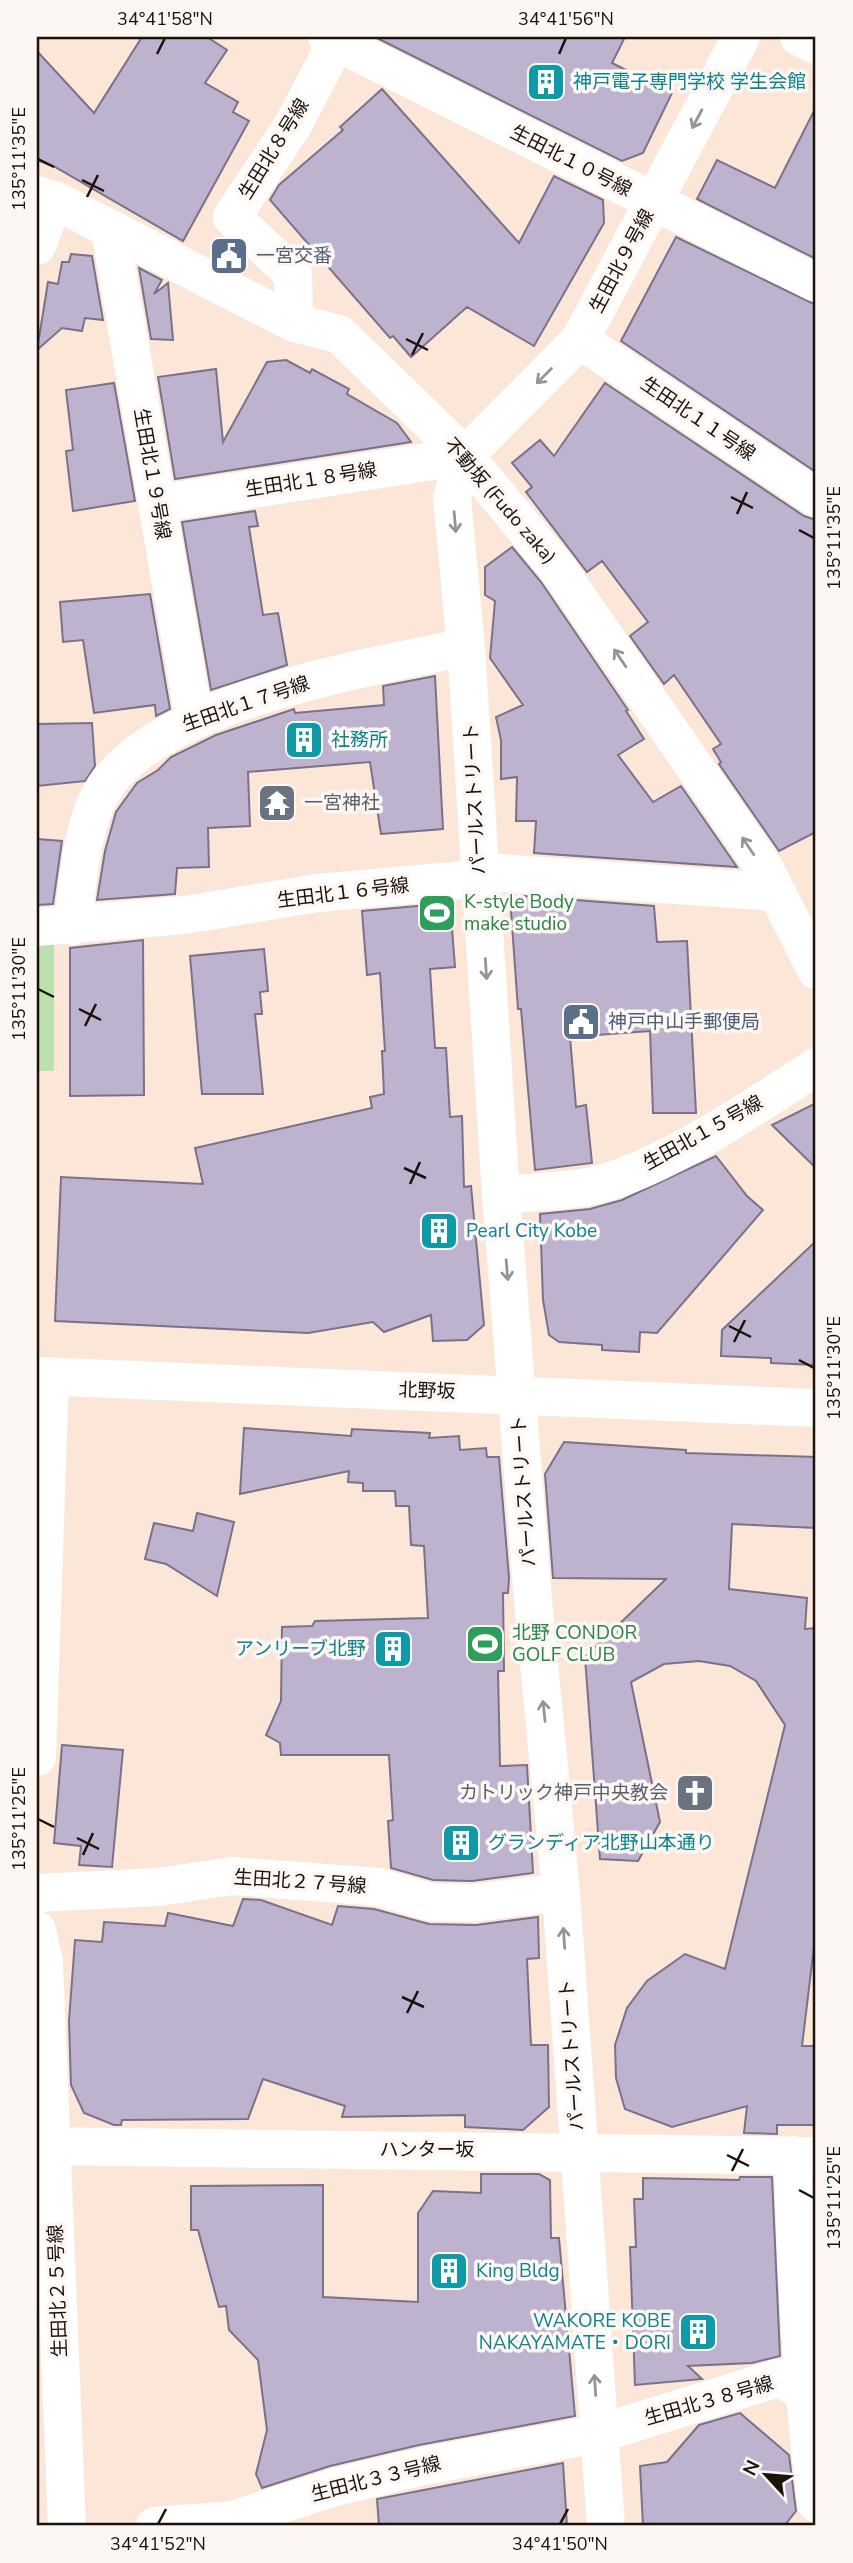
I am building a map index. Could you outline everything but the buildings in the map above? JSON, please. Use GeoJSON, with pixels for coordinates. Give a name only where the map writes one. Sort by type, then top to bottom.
{"type":"FeatureCollection","features":[{"type":"Feature","properties":{"kind":"street","name":"生田北９号線"},"geometry":{"type":"LineString","coordinates":[[465,456],[580,340],[741,37]]}},
{"type":"Feature","properties":{"kind":"street"},"geometry":{"type":"LineString","coordinates":[[799,37],[816,45]]}},
{"type":"Feature","properties":{"kind":"street","name":"生田北１０号線"},"geometry":{"type":"LineString","coordinates":[[334,38],[816,283]]}},
{"type":"Feature","properties":{"kind":"street","name":"生田北８号線"},"geometry":{"type":"LineString","coordinates":[[294,323],[293,274],[232,218],[293,125],[334,38]]}},
{"type":"Feature","properties":{"kind":"street"},"geometry":{"type":"LineString","coordinates":[[37,246],[45,198]]}},
{"type":"Feature","properties":{"kind":"street","name":"不動坂 (Fudo zaka)"},"geometry":{"type":"LineString","coordinates":[[45,198],[294,323],[339,334],[465,456],[558,569],[765,869],[816,970]]}},
{"type":"Feature","properties":{"kind":"street","name":"生田北１９号線"},"geometry":{"type":"LineString","coordinates":[[110,230],[194,718]]}},
{"type":"Feature","properties":{"kind":"street","name":"生田北１１号線"},"geometry":{"type":"LineString","coordinates":[[580,340],[816,498]]}},
{"type":"Feature","properties":{"kind":"street","name":"生田北１８号線"},"geometry":{"type":"LineString","coordinates":[[157,503],[465,456]]}},
{"type":"Feature","properties":{"kind":"street","name":"パールストリート"},"geometry":{"type":"LineString","coordinates":[[465,456],[452,498],[466,647],[501,1195],[533,1600],[561,1892],[606,2526]]}},
{"type":"Feature","properties":{"kind":"street","name":"生田北１７号線"},"geometry":{"type":"LineString","coordinates":[[54,927],[97,800],[120,767],[143,746],[194,718],[325,678],[466,647]]}},
{"type":"Feature","properties":{"kind":"street","name":"生田北１６号線"},"geometry":{"type":"LineString","coordinates":[[54,927],[185,915],[317,893],[501,873],[775,892]]}},
{"type":"Feature","properties":{"kind":"street","name":"生田北１５号線"},"geometry":{"type":"LineString","coordinates":[[501,1195],[589,1186],[648,1165],[729,1122],[816,1067]]}},
{"type":"Feature","properties":{"kind":"street"},"geometry":{"type":"LineString","coordinates":[[37,1756],[44,1377]]}},
{"type":"Feature","properties":{"kind":"street","name":"北野坂"},"geometry":{"type":"LineString","coordinates":[[44,1377],[816,1408]]}},
{"type":"Feature","properties":{"kind":"street","name":"生田北２７号線"},"geometry":{"type":"LineString","coordinates":[[37,1893],[159,1887],[232,1876],[378,1887],[430,1902],[473,1903],[561,1892]]}},
{"type":"Feature","properties":{"kind":"street","name":"生田北２５号線"},"geometry":{"type":"LineString","coordinates":[[37,1930],[44,1963],[44,2147],[50,2423],[67,2526]]}},
{"type":"Feature","properties":{"kind":"street","name":"ハンター坂"},"geometry":{"type":"LineString","coordinates":[[44,2147],[579,2151],[805,2156]]}},
{"type":"Feature","properties":{"kind":"street"},"geometry":{"type":"LineString","coordinates":[[805,2156],[795,2273],[809,2394],[816,2504]]}},
{"type":"Feature","properties":{"kind":"street","name":"生田北３８号線"},"geometry":{"type":"LineString","coordinates":[[598,2434],[778,2378],[809,2394]]}},
{"type":"Feature","properties":{"kind":"street","name":"生田北３３号線"},"geometry":{"type":"LineString","coordinates":[[155,2526],[232,2520],[335,2487],[424,2466],[598,2434]]}},
{"type":"Feature","properties":{"kind":"green space"},"geometry":{"type":"Polygon","coordinates":[[[37,942],[54,942],[54,1071],[37,1071],[37,942]]]}},
{"type":"Feature","properties":{"kind":"place","name":"神戸電子専門学校 学生会館"},"geometry":{"type":"Point","coordinates":[546,82]}},
{"type":"Feature","properties":{"kind":"place","name":"一宮交番"},"geometry":{"type":"Point","coordinates":[229,256]}},
{"type":"Feature","properties":{"kind":"place","name":"社務所"},"geometry":{"type":"Point","coordinates":[304,740]}},
{"type":"Feature","properties":{"kind":"place","name":"一宮神社"},"geometry":{"type":"Point","coordinates":[277,803]}},
{"type":"Feature","properties":{"kind":"place","name":"K-style Body make studio"},"geometry":{"type":"Point","coordinates":[437,913]}},
{"type":"Feature","properties":{"kind":"place","name":"神戸中山手郵便局"},"geometry":{"type":"Point","coordinates":[581,1022]}},
{"type":"Feature","properties":{"kind":"place","name":"Pearl City Kobe"},"geometry":{"type":"Point","coordinates":[439,1231]}},
{"type":"Feature","properties":{"kind":"place","name":"北野 CONDOR GOLF CLUB"},"geometry":{"type":"Point","coordinates":[485,1644]}},
{"type":"Feature","properties":{"kind":"place","name":"アンリーブ北野"},"geometry":{"type":"Point","coordinates":[393,1649]}},
{"type":"Feature","properties":{"kind":"place","name":"カトリック神戸中央教会"},"geometry":{"type":"Point","coordinates":[695,1793]}},
{"type":"Feature","properties":{"kind":"place","name":"グランディア北野山本通り"},"geometry":{"type":"Point","coordinates":[461,1843]}},
{"type":"Feature","properties":{"kind":"place","name":"King Bldg"},"geometry":{"type":"Point","coordinates":[449,2271]}},
{"type":"Feature","properties":{"kind":"place","name":"WAKORE KOBE NAKAYAMATE・DORI"},"geometry":{"type":"Point","coordinates":[698,2332]}}]}
